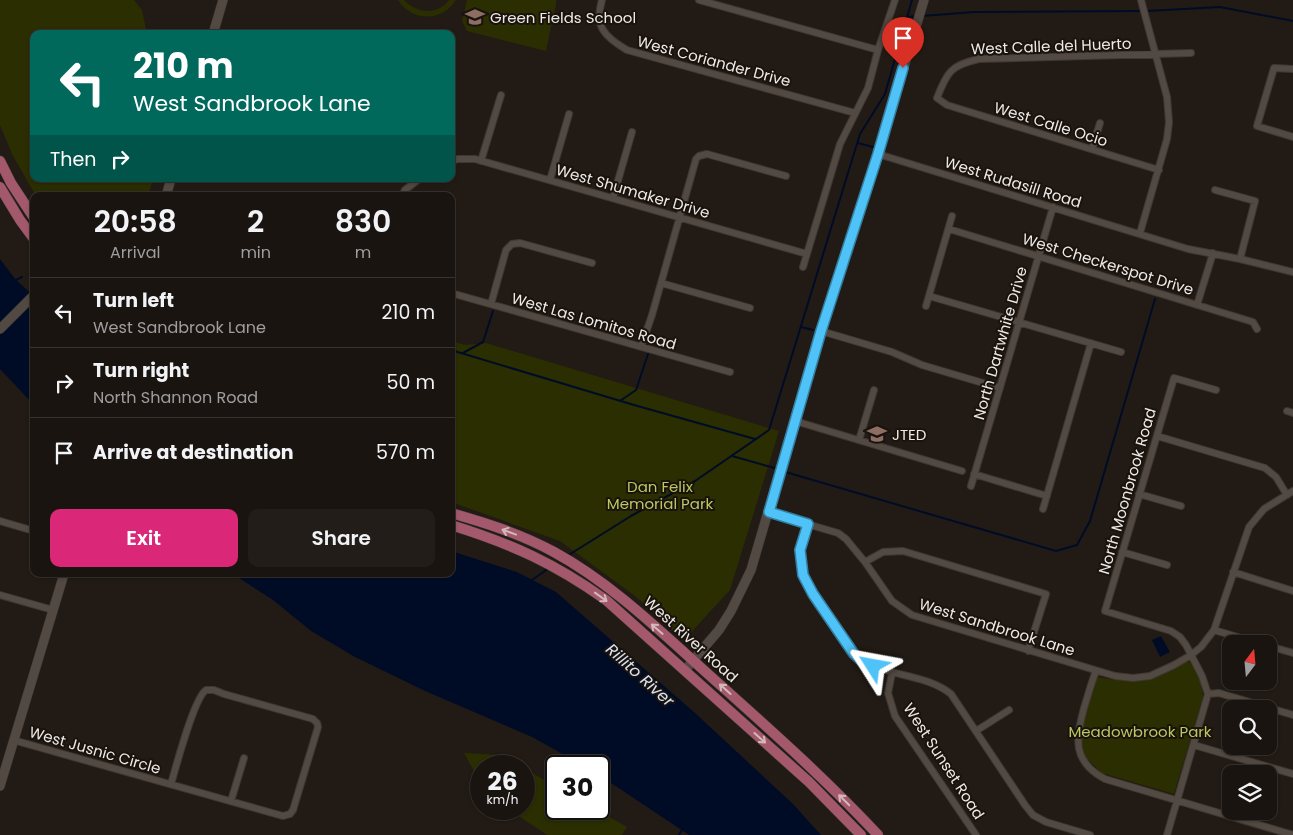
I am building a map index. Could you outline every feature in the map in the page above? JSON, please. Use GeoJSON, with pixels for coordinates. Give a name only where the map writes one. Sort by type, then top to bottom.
{"type":"FeatureCollection","features":[{"type":"Feature","properties":{"kind":"main road"},"geometry":{"type":"LineString","coordinates":[[0,161],[22,202],[30,213]]}},
{"type":"Feature","properties":{"kind":"main road"},"geometry":{"type":"LineString","coordinates":[[0,188],[30,233]]}},
{"type":"Feature","properties":{"kind":"main road"},"geometry":{"type":"LineString","coordinates":[[13,208],[22,202]]}},
{"type":"Feature","properties":{"kind":"main road","name":"West River Road"},"geometry":{"type":"LineString","coordinates":[[455,513],[520,536],[554,552],[611,589],[811,767],[878,835]]}},
{"type":"Feature","properties":{"kind":"main road","name":"West River Road"},"geometry":{"type":"LineString","coordinates":[[455,526],[514,546],[541,559],[606,600],[809,782],[861,835]]}},
{"type":"Feature","properties":{"kind":"street"},"geometry":{"type":"LineString","coordinates":[[214,30],[223,0]]}},
{"type":"Feature","properties":{"kind":"street","name":"West Coriander Drive"},"geometry":{"type":"LineString","coordinates":[[602,0],[600,26],[610,40],[627,50],[856,113]]}},
{"type":"Feature","properties":{"kind":"street"},"geometry":{"type":"LineString","coordinates":[[699,0],[878,50]]}},
{"type":"Feature","properties":{"kind":"street"},"geometry":{"type":"LineString","coordinates":[[803,267],[840,144],[868,88],[878,50],[895,0]]}},
{"type":"Feature","properties":{"kind":"street"},"geometry":{"type":"LineString","coordinates":[[686,670],[719,630],[752,570],[821,331],[878,154],[924,0]]}},
{"type":"Feature","properties":{"kind":"street"},"geometry":{"type":"LineString","coordinates":[[1140,233],[1159,170],[1169,122],[1167,97],[1141,0]]}},
{"type":"Feature","properties":{"kind":"street","name":"West Calle del Huerto"},"geometry":{"type":"LineString","coordinates":[[938,98],[950,71],[962,62],[979,59],[1191,53]]}},
{"type":"Feature","properties":{"kind":"street"},"geometry":{"type":"LineString","coordinates":[[1293,69],[1274,68],[1257,126],[1293,137]]}},
{"type":"Feature","properties":{"kind":"street"},"geometry":{"type":"LineString","coordinates":[[481,161],[501,95]]}},
{"type":"Feature","properties":{"kind":"street","name":"West Calle Ocio"},"geometry":{"type":"LineString","coordinates":[[938,98],[947,105],[1159,170]]}},
{"type":"Feature","properties":{"kind":"street"},"geometry":{"type":"LineString","coordinates":[[550,180],[569,114]]}},
{"type":"Feature","properties":{"kind":"street"},"geometry":{"type":"LineString","coordinates":[[1092,149],[1100,123]]}},
{"type":"Feature","properties":{"kind":"street"},"geometry":{"type":"LineString","coordinates":[[613,198],[632,132]]}},
{"type":"Feature","properties":{"kind":"street"},"geometry":{"type":"LineString","coordinates":[[641,347],[694,163],[699,153],[786,176]]}},
{"type":"Feature","properties":{"kind":"street","name":"West Rudasill Road"},"geometry":{"type":"LineString","coordinates":[[878,154],[1188,249],[1293,272]]}},
{"type":"Feature","properties":{"kind":"street","name":"West Shumaker Drive"},"geometry":{"type":"LineString","coordinates":[[455,160],[475,159],[807,254]]}},
{"type":"Feature","properties":{"kind":"street"},"geometry":{"type":"LineString","coordinates":[[404,192],[415,182]]}},
{"type":"Feature","properties":{"kind":"street"},"geometry":{"type":"LineString","coordinates":[[1215,190],[1255,201],[1240,259]]}},
{"type":"Feature","properties":{"kind":"street","name":"North Dartwhite Drive"},"geometry":{"type":"LineString","coordinates":[[971,486],[1053,207]]}},
{"type":"Feature","properties":{"kind":"street"},"geometry":{"type":"LineString","coordinates":[[926,306],[952,216]]}},
{"type":"Feature","properties":{"kind":"street","name":"West Checkerspot Drive"},"geometry":{"type":"LineString","coordinates":[[949,228],[1253,322],[1257,329]]}},
{"type":"Feature","properties":{"kind":"street"},"geometry":{"type":"LineString","coordinates":[[491,304],[509,243],[520,243],[592,263]]}},
{"type":"Feature","properties":{"kind":"street"},"geometry":{"type":"LineString","coordinates":[[1197,305],[1213,253]]}},
{"type":"Feature","properties":{"kind":"street"},"geometry":{"type":"LineString","coordinates":[[660,283],[750,308]]}},
{"type":"Feature","properties":{"kind":"street","name":"West Las Lomitos Road"},"geometry":{"type":"LineString","coordinates":[[455,294],[730,372]]}},
{"type":"Feature","properties":{"kind":"street"},"geometry":{"type":"LineString","coordinates":[[929,296],[1121,352]]}},
{"type":"Feature","properties":{"kind":"street"},"geometry":{"type":"LineString","coordinates":[[0,329],[30,299]]}},
{"type":"Feature","properties":{"kind":"street"},"geometry":{"type":"LineString","coordinates":[[821,331],[892,352],[922,365],[1000,388]]}},
{"type":"Feature","properties":{"kind":"street"},"geometry":{"type":"LineString","coordinates":[[1043,509],[1091,343]]}},
{"type":"Feature","properties":{"kind":"street","name":"North Moonbrook Road"},"geometry":{"type":"LineString","coordinates":[[1191,655],[1180,637],[1171,631],[1105,611],[1174,378],[1216,390]]}},
{"type":"Feature","properties":{"kind":"street"},"geometry":{"type":"LineString","coordinates":[[859,440],[874,390]]}},
{"type":"Feature","properties":{"kind":"street"},"geometry":{"type":"LineString","coordinates":[[795,421],[962,471]]}},
{"type":"Feature","properties":{"kind":"street"},"geometry":{"type":"LineString","coordinates":[[1157,436],[1265,468],[1276,477],[1287,495]]}},
{"type":"Feature","properties":{"kind":"street"},"geometry":{"type":"LineString","coordinates":[[974,474],[1047,496]]}},
{"type":"Feature","properties":{"kind":"street"},"geometry":{"type":"LineString","coordinates":[[1231,635],[1214,630],[1246,532],[1251,523],[1264,509],[1293,491]]}},
{"type":"Feature","properties":{"kind":"street"},"geometry":{"type":"LineString","coordinates":[[1139,494],[1181,506]]}},
{"type":"Feature","properties":{"kind":"street","name":"West Sandbrook Lane"},"geometry":{"type":"LineString","coordinates":[[769,512],[838,533],[846,538],[892,601],[912,615],[1096,671],[1120,677],[1150,676],[1191,655],[1201,647],[1214,630]]}},
{"type":"Feature","properties":{"kind":"street"},"geometry":{"type":"LineString","coordinates":[[0,521],[30,530]]}},
{"type":"Feature","properties":{"kind":"street"},"geometry":{"type":"LineString","coordinates":[[808,524],[800,550],[803,575],[813,594],[854,654],[863,662],[892,673],[934,684],[946,690],[951,694],[1024,805],[1033,815],[1046,822],[1090,835]]}},
{"type":"Feature","properties":{"kind":"street"},"geometry":{"type":"LineString","coordinates":[[865,562],[883,552],[903,551],[1046,594],[1028,651]]}},
{"type":"Feature","properties":{"kind":"street"},"geometry":{"type":"LineString","coordinates":[[1122,552],[1167,565]]}},
{"type":"Feature","properties":{"kind":"street"},"geometry":{"type":"LineString","coordinates":[[1233,572],[1293,591]]}},
{"type":"Feature","properties":{"kind":"street"},"geometry":{"type":"LineString","coordinates":[[0,786],[63,577]]}},
{"type":"Feature","properties":{"kind":"street"},"geometry":{"type":"LineString","coordinates":[[0,595],[53,610]]}},
{"type":"Feature","properties":{"kind":"street"},"geometry":{"type":"LineString","coordinates":[[1278,649],[1293,653]]}},
{"type":"Feature","properties":{"kind":"street"},"geometry":{"type":"LineString","coordinates":[[1167,835],[1208,694],[1191,655]]}},
{"type":"Feature","properties":{"kind":"street"},"geometry":{"type":"LineString","coordinates":[[1096,671],[1077,738],[1082,758],[1090,769],[1105,779],[1293,835]]}},
{"type":"Feature","properties":{"kind":"street","name":"West Sunset Road"},"geometry":{"type":"LineString","coordinates":[[892,673],[888,693],[896,716],[976,835]]}},
{"type":"Feature","properties":{"kind":"street","name":"West Jusnic Circle"},"geometry":{"type":"LineString","coordinates":[[13,740],[271,813],[289,816],[293,810],[319,722],[205,688],[190,723],[171,784]]}},
{"type":"Feature","properties":{"kind":"street"},"geometry":{"type":"LineString","coordinates":[[1208,694],[1219,693],[1293,715]]}},
{"type":"Feature","properties":{"kind":"street"},"geometry":{"type":"LineString","coordinates":[[976,731],[1009,710]]}},
{"type":"Feature","properties":{"kind":"street"},"geometry":{"type":"LineString","coordinates":[[1194,745],[1293,774]]}},
{"type":"Feature","properties":{"kind":"street"},"geometry":{"type":"LineString","coordinates":[[231,801],[244,758]]}},
{"type":"Feature","properties":{"kind":"green space"},"geometry":{"type":"Polygon","coordinates":[[[0,0],[134,0],[142,10],[146,30],[30,30],[30,182],[152,182],[149,192],[34,192],[12,154],[0,125],[0,0]]]}},
{"type":"Feature","properties":{"kind":"green space"},"geometry":{"type":"Polygon","coordinates":[[[398,0],[404,0],[414,8],[427,11],[439,9],[449,0],[456,0],[443,12],[427,16],[411,12],[398,0]]]}},
{"type":"Feature","properties":{"kind":"green space"},"geometry":{"type":"Polygon","coordinates":[[[467,0],[556,0],[546,51],[467,31],[462,21],[467,0]]]}},
{"type":"Feature","properties":{"kind":"green space","name":"Dan Felix Memorial Park"},"geometry":{"type":"Polygon","coordinates":[[[455,342],[465,345],[486,343],[779,431],[730,590],[684,640],[635,596],[560,541],[455,503],[455,342]]]}},
{"type":"Feature","properties":{"kind":"green space","name":"Meadowbrook Park"},"geometry":{"type":"Polygon","coordinates":[[[1186,661],[1193,664],[1201,681],[1203,697],[1174,794],[1102,773],[1086,758],[1080,738],[1097,677],[1133,681],[1143,680],[1164,673],[1186,661]]]}},
{"type":"Feature","properties":{"kind":"green space"},"geometry":{"type":"Polygon","coordinates":[[[464,753],[501,755],[470,755],[470,764],[464,753]]]}},
{"type":"Feature","properties":{"kind":"green space"},"geometry":{"type":"Polygon","coordinates":[[[535,775],[545,780],[545,820],[610,820],[610,817],[627,827],[622,835],[547,835],[524,820],[535,820],[535,775]]]}},
{"type":"Feature","properties":{"kind":"water"},"geometry":{"type":"Polygon","coordinates":[[[0,259],[16,280],[30,292],[30,401],[0,369],[0,259]]]}},
{"type":"Feature","properties":{"kind":"water","name":"Rillito River"},"geometry":{"type":"Polygon","coordinates":[[[455,552],[517,572],[556,592],[694,712],[793,804],[821,835],[689,835],[610,782],[610,755],[564,755],[532,737],[425,691],[355,657],[311,631],[273,600],[238,577],[455,577],[455,552]]]}},
{"type":"Feature","properties":{"kind":"water"},"geometry":{"type":"Polygon","coordinates":[[[1161,636],[1170,652],[1160,657],[1152,640],[1161,636]]]}},
{"type":"Feature","properties":{"kind":"waterway"},"geometry":{"type":"LineString","coordinates":[[567,556],[631,516],[695,481],[769,430],[860,134],[885,94],[912,0]]}},
{"type":"Feature","properties":{"kind":"waterway"},"geometry":{"type":"LineString","coordinates":[[1147,11],[1220,7],[1293,21]]}},
{"type":"Feature","properties":{"kind":"waterway"},"geometry":{"type":"LineString","coordinates":[[922,16],[974,12],[1142,11]]}},
{"type":"Feature","properties":{"kind":"waterway"},"geometry":{"type":"LineString","coordinates":[[907,17],[917,16]]}},
{"type":"Feature","properties":{"kind":"waterway"},"geometry":{"type":"LineString","coordinates":[[858,143],[873,147]]}},
{"type":"Feature","properties":{"kind":"waterway"},"geometry":{"type":"LineString","coordinates":[[16,280],[22,277]]}},
{"type":"Feature","properties":{"kind":"waterway"},"geometry":{"type":"LineString","coordinates":[[782,471],[1056,551],[1077,545],[1090,521],[1155,299]]}},
{"type":"Feature","properties":{"kind":"waterway"},"geometry":{"type":"LineString","coordinates":[[463,353],[483,342],[493,311]]}},
{"type":"Feature","properties":{"kind":"waterway"},"geometry":{"type":"LineString","coordinates":[[801,327],[813,330]]}},
{"type":"Feature","properties":{"kind":"waterway"},"geometry":{"type":"LineString","coordinates":[[455,351],[755,439]]}},
{"type":"Feature","properties":{"kind":"waterway"},"geometry":{"type":"LineString","coordinates":[[620,401],[636,390],[648,354]]}},
{"type":"Feature","properties":{"kind":"waterway"},"geometry":{"type":"LineString","coordinates":[[732,456],[778,469]]}},
{"type":"Feature","properties":{"kind":"waterway"},"geometry":{"type":"LineString","coordinates":[[532,580],[549,568]]}},
{"type":"Feature","properties":{"kind":"waterway"},"geometry":{"type":"LineString","coordinates":[[679,835],[683,828]]}},
{"type":"Feature","properties":{"kind":"place","name":"Green Fields School"},"geometry":{"type":"Point","coordinates":[475,17]}},
{"type":"Feature","properties":{"kind":"place","name":"JTED"},"geometry":{"type":"Point","coordinates":[877,434]}},
{"type":"Feature","properties":{"kind":"route"},"geometry":{"type":"LineString","coordinates":[[873,666],[863,662],[854,654],[813,594],[803,575],[800,550],[808,524],[769,512],[821,331],[878,154],[903,68]]}}]}
